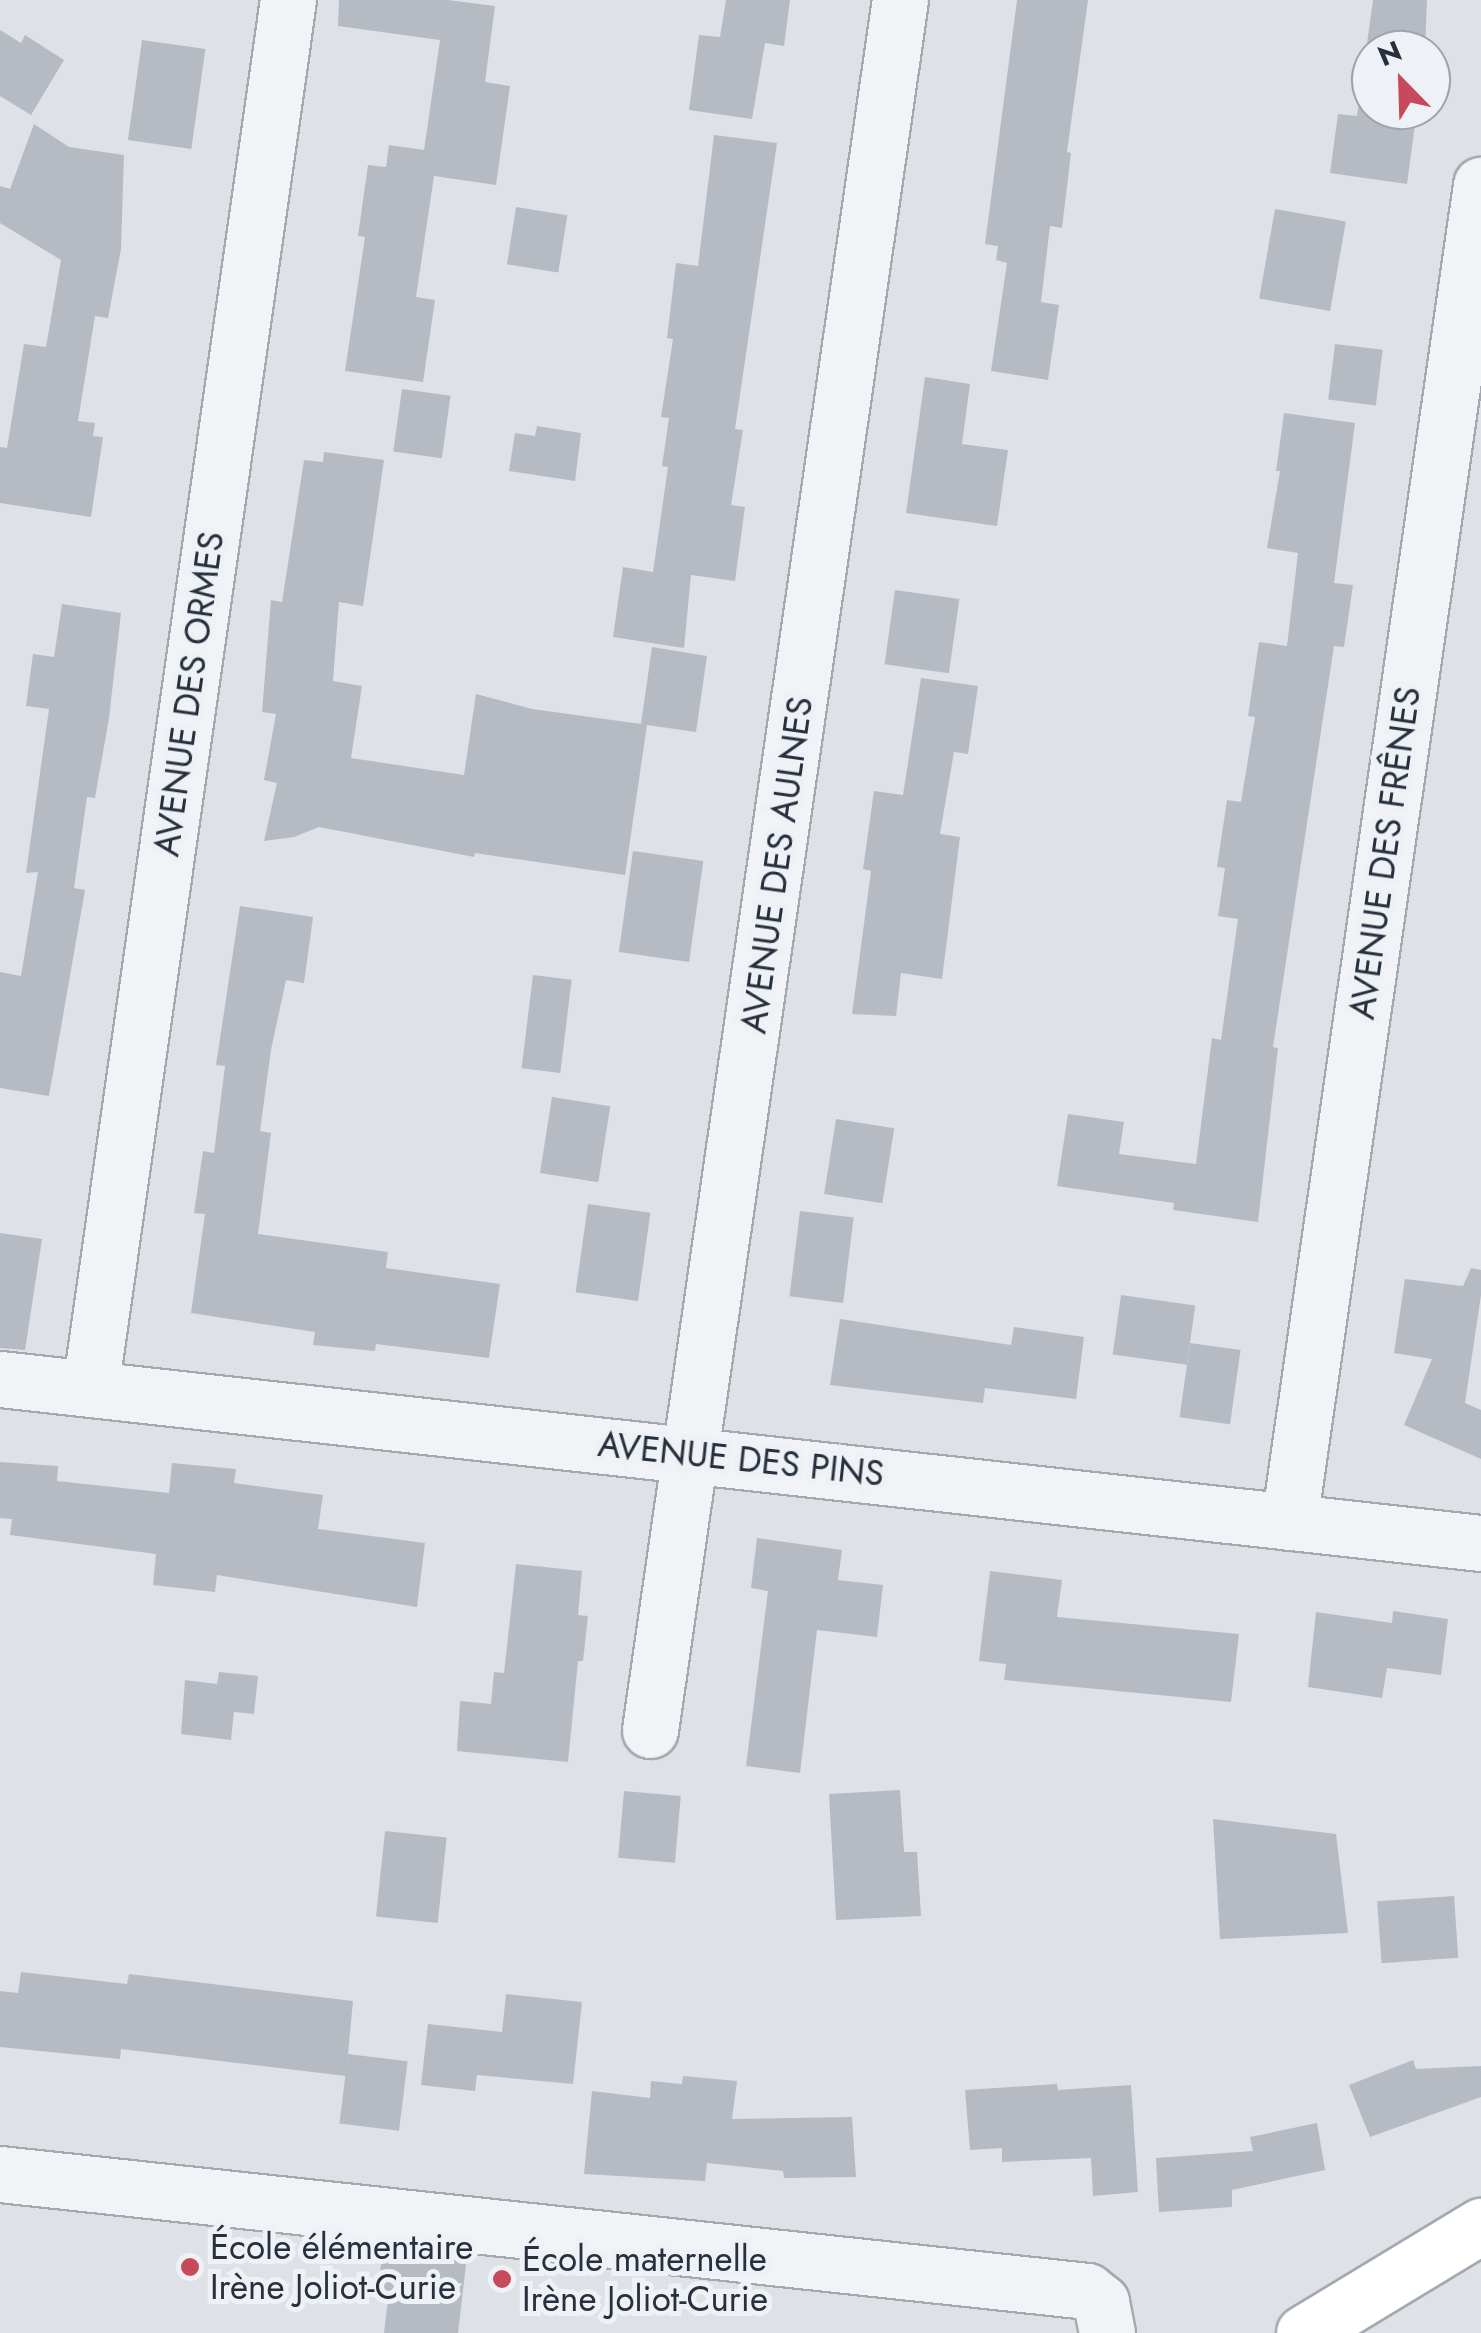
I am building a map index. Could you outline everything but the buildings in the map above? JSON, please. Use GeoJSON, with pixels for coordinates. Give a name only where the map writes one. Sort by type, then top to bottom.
{"type":"FeatureCollection","features":[{"type":"Feature","properties":{"kind":"main road"},"geometry":{"type":"LineString","coordinates":[[1304,2333],[1481,2226]]}},
{"type":"Feature","properties":{"kind":"street","name":"AVENUE DES ORMES"},"geometry":{"type":"LineString","coordinates":[[90,1389],[288,0]]}},
{"type":"Feature","properties":{"kind":"street","name":"AVENUE DES AULNES"},"geometry":{"type":"LineString","coordinates":[[650,1730],[900,0]]}},
{"type":"Feature","properties":{"kind":"street","name":"AVENUE DES FRÊNES"},"geometry":{"type":"LineString","coordinates":[[1289,1522],[1481,184]]}},
{"type":"Feature","properties":{"kind":"street","name":"AVENUE DES PINS"},"geometry":{"type":"LineString","coordinates":[[0,1379],[1481,1543]]}},
{"type":"Feature","properties":{"kind":"street"},"geometry":{"type":"LineString","coordinates":[[0,2174],[1087,2291],[1101,2302],[1107,2333]]}},
{"type":"Feature","properties":{"kind":"place","name":"École élémentaire Irène Joliot-Curie"},"geometry":{"type":"Point","coordinates":[190,2267]}},
{"type":"Feature","properties":{"kind":"place","name":"École maternelle Irène Joliot-Curie"},"geometry":{"type":"Point","coordinates":[502,2279]}}]}
